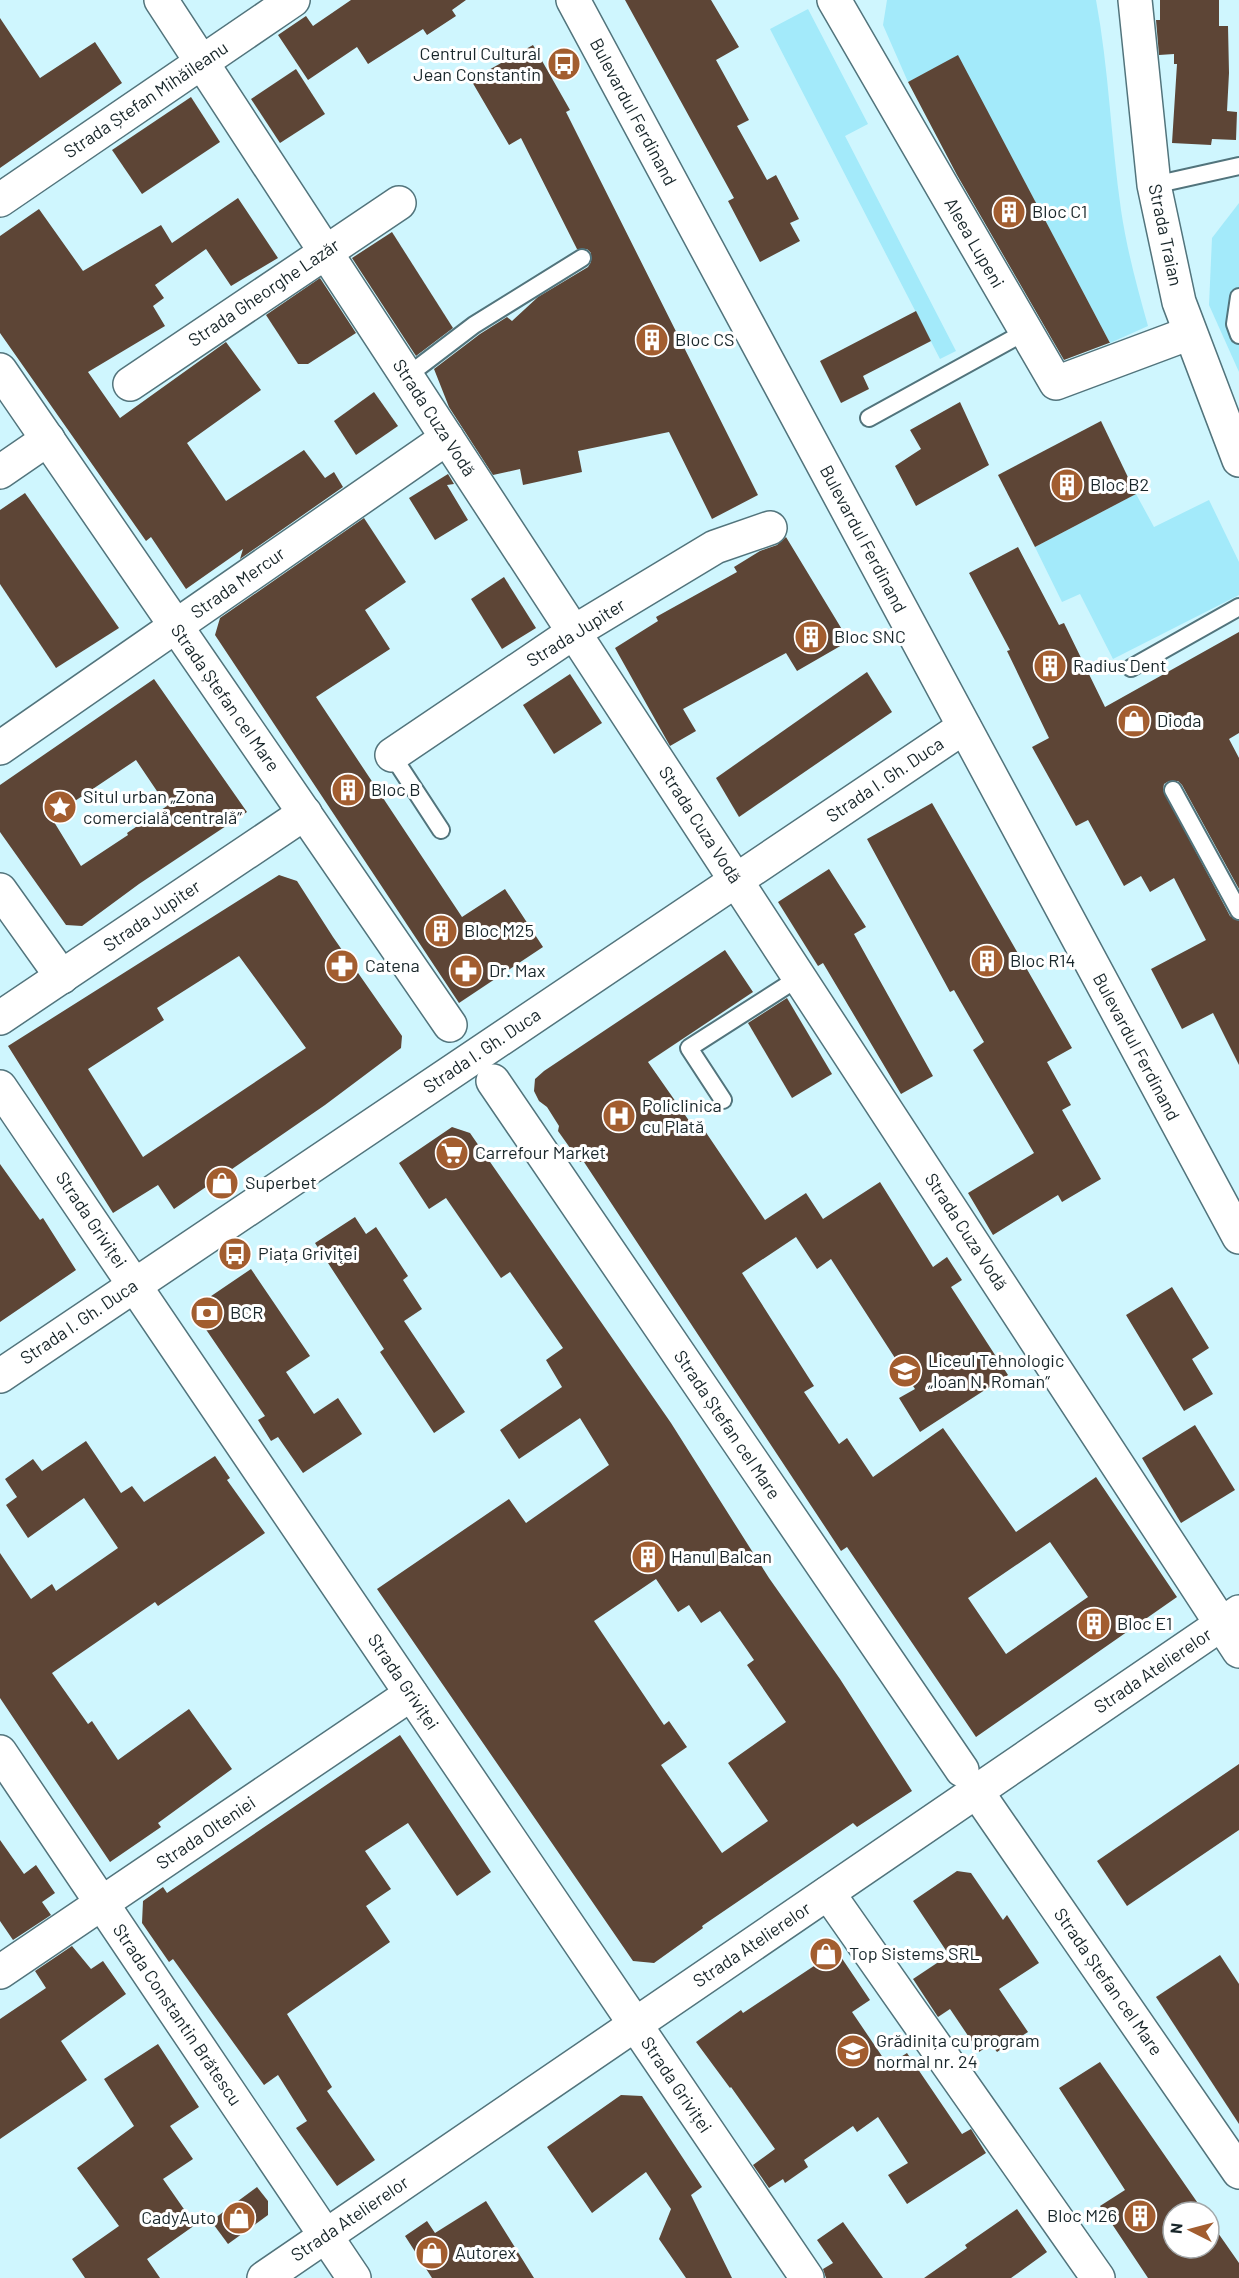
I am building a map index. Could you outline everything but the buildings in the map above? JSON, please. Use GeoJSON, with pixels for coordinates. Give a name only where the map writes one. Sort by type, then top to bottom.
{"type":"FeatureCollection","features":[{"type":"Feature","properties":{"kind":"street","name":"Strada Cuza Vodă"},"geometry":{"type":"LineString","coordinates":[[161,0],[736,880],[1233,1629]]}},
{"type":"Feature","properties":{"kind":"street","name":"Strada Ștefan Mihăileanu"},"geometry":{"type":"LineString","coordinates":[[0,200],[293,0]]}},
{"type":"Feature","properties":{"kind":"street","name":"Bulevardul Ferdinand"},"geometry":{"type":"LineString","coordinates":[[573,0],[1239,1238]]}},
{"type":"Feature","properties":{"kind":"street","name":"Aleea Lupeni"},"geometry":{"type":"LineString","coordinates":[[834,0],[1056,383],[1190,333]]}},
{"type":"Feature","properties":{"kind":"street","name":"Strada Traian"},"geometry":{"type":"LineString","coordinates":[[1135,0],[1154,185],[1179,302],[1239,460]]}},
{"type":"Feature","properties":{"kind":"street","name":"Strada Gheorghe Lazăr"},"geometry":{"type":"LineString","coordinates":[[130,384],[399,203]]}},
{"type":"Feature","properties":{"kind":"street","name":"Strada Ștefan cel Mare"},"geometry":{"type":"LineString","coordinates":[[0,370],[450,1025]]}},
{"type":"Feature","properties":{"kind":"street","name":"Strada Mercur"},"geometry":{"type":"LineString","coordinates":[[0,748],[447,438]]}},
{"type":"Feature","properties":{"kind":"street"},"geometry":{"type":"LineString","coordinates":[[0,472],[48,439]]}},
{"type":"Feature","properties":{"kind":"street","name":"Strada Jupiter"},"geometry":{"type":"LineString","coordinates":[[392,754],[574,632],[715,548],[770,528]]}},
{"type":"Feature","properties":{"kind":"street","name":"Strada I. Gh. Duca"},"geometry":{"type":"LineString","coordinates":[[0,1376],[964,727]]}},
{"type":"Feature","properties":{"kind":"street","name":"Strada Jupiter"},"geometry":{"type":"LineString","coordinates":[[0,1018],[305,813]]}},
{"type":"Feature","properties":{"kind":"street"},"geometry":{"type":"LineString","coordinates":[[0,890],[62,977]]}},
{"type":"Feature","properties":{"kind":"street","name":"Strada Ștefan cel Mare"},"geometry":{"type":"LineString","coordinates":[[493,1081],[969,1781],[1239,2172]]}},
{"type":"Feature","properties":{"kind":"street","name":"Strada Griviței"},"geometry":{"type":"LineString","coordinates":[[0,1087],[807,2278]]}},
{"type":"Feature","properties":{"kind":"street","name":"Strada Atelierelor"},"geometry":{"type":"LineString","coordinates":[[264,2278],[828,1893],[969,1781],[1233,1629]]}},
{"type":"Feature","properties":{"kind":"street","name":"Strada Olteniei"},"geometry":{"type":"LineString","coordinates":[[0,1972],[411,1694]]}},
{"type":"Feature","properties":{"kind":"street","name":"Strada Constantin Brătescu"},"geometry":{"type":"LineString","coordinates":[[0,1752],[354,2278]]}},
{"type":"Feature","properties":{"kind":"street"},"geometry":{"type":"LineString","coordinates":[[828,1893],[1098,2278]]}},
{"type":"Feature","properties":{"kind":"lane"},"geometry":{"type":"LineString","coordinates":[[1154,185],[1239,166]]}},
{"type":"Feature","properties":{"kind":"lane"},"geometry":{"type":"LineString","coordinates":[[407,376],[474,325],[582,258]]}},
{"type":"Feature","properties":{"kind":"lane"},"geometry":{"type":"LineString","coordinates":[[1239,297],[1235,324],[1239,335]]}},
{"type":"Feature","properties":{"kind":"lane"},"geometry":{"type":"LineString","coordinates":[[869,418],[1025,332]]}},
{"type":"Feature","properties":{"kind":"lane"},"geometry":{"type":"LineString","coordinates":[[1131,668],[1239,606]]}},
{"type":"Feature","properties":{"kind":"lane"},"geometry":{"type":"LineString","coordinates":[[392,754],[441,831]]}},
{"type":"Feature","properties":{"kind":"lane"},"geometry":{"type":"LineString","coordinates":[[1173,790],[1239,911]]}},
{"type":"Feature","properties":{"kind":"lane"},"geometry":{"type":"LineString","coordinates":[[723,1100],[689,1048],[800,977]]}},
{"type":"Feature","properties":{"kind":"shaded area"},"geometry":{"type":"Polygon","coordinates":[[[887,0],[1096,0],[1121,210],[1126,240],[1148,326],[1110,343],[958,56],[908,82],[883,25],[887,0]]]}},
{"type":"Feature","properties":{"kind":"shaded area"},"geometry":{"type":"Polygon","coordinates":[[[808,9],[868,124],[845,136],[956,351],[940,359],[770,29],[808,9]]]}},
{"type":"Feature","properties":{"kind":"shaded area"},"geometry":{"type":"Polygon","coordinates":[[[1239,203],[1239,372],[1209,305],[1212,238],[1239,203]]]}},
{"type":"Feature","properties":{"kind":"shaded area"},"geometry":{"type":"Polygon","coordinates":[[[1136,494],[1154,527],[1209,500],[1239,562],[1239,595],[1113,659],[1080,594],[1062,602],[1035,547],[1136,494]]]}},
{"type":"Feature","properties":{"kind":"place","name":"Centrul Cultural Jean Constantin"},"geometry":{"type":"Point","coordinates":[564,64]}},
{"type":"Feature","properties":{"kind":"place","name":"Bloc C1"},"geometry":{"type":"Point","coordinates":[1009,212]}},
{"type":"Feature","properties":{"kind":"place","name":"Bloc CS"},"geometry":{"type":"Point","coordinates":[652,340]}},
{"type":"Feature","properties":{"kind":"place","name":"Bloc B2"},"geometry":{"type":"Point","coordinates":[1067,485]}},
{"type":"Feature","properties":{"kind":"place","name":"Bloc SNC"},"geometry":{"type":"Point","coordinates":[811,637]}},
{"type":"Feature","properties":{"kind":"place","name":"Radius Dent"},"geometry":{"type":"Point","coordinates":[1050,666]}},
{"type":"Feature","properties":{"kind":"place","name":"Dioda"},"geometry":{"type":"Point","coordinates":[1134,721]}},
{"type":"Feature","properties":{"kind":"place","name":"Bloc B"},"geometry":{"type":"Point","coordinates":[348,790]}},
{"type":"Feature","properties":{"kind":"place","name":"Situl urban „Zona comercială centrală”"},"geometry":{"type":"Point","coordinates":[60,807]}},
{"type":"Feature","properties":{"kind":"place","name":"Bloc M25"},"geometry":{"type":"Point","coordinates":[441,931]}},
{"type":"Feature","properties":{"kind":"place","name":"Bloc R14"},"geometry":{"type":"Point","coordinates":[987,961]}},
{"type":"Feature","properties":{"kind":"place","name":"Catena"},"geometry":{"type":"Point","coordinates":[342,966]}},
{"type":"Feature","properties":{"kind":"place","name":"Dr. Max"},"geometry":{"type":"Point","coordinates":[466,971]}},
{"type":"Feature","properties":{"kind":"place","name":"Policlinica cu Plată"},"geometry":{"type":"Point","coordinates":[619,1116]}},
{"type":"Feature","properties":{"kind":"place","name":"Carrefour Market"},"geometry":{"type":"Point","coordinates":[452,1153]}},
{"type":"Feature","properties":{"kind":"place","name":"Superbet"},"geometry":{"type":"Point","coordinates":[222,1183]}},
{"type":"Feature","properties":{"kind":"place","name":"Piața Griviței"},"geometry":{"type":"Point","coordinates":[235,1254]}},
{"type":"Feature","properties":{"kind":"place","name":"BCR"},"geometry":{"type":"Point","coordinates":[207,1313]}},
{"type":"Feature","properties":{"kind":"place","name":"Liceul Tehnologic „Ioan N. Roman”"},"geometry":{"type":"Point","coordinates":[905,1371]}},
{"type":"Feature","properties":{"kind":"place","name":"Hanul Balcan"},"geometry":{"type":"Point","coordinates":[648,1557]}},
{"type":"Feature","properties":{"kind":"place","name":"Bloc E1"},"geometry":{"type":"Point","coordinates":[1094,1624]}},
{"type":"Feature","properties":{"kind":"place","name":"Top Sistems SRL"},"geometry":{"type":"Point","coordinates":[826,1954]}},
{"type":"Feature","properties":{"kind":"place","name":"Grădinița cu program normal nr. 24"},"geometry":{"type":"Point","coordinates":[853,2051]}},
{"type":"Feature","properties":{"kind":"place","name":"Bloc M26"},"geometry":{"type":"Point","coordinates":[1140,2216]}},
{"type":"Feature","properties":{"kind":"place","name":"CadyAuto"},"geometry":{"type":"Point","coordinates":[239,2218]}},
{"type":"Feature","properties":{"kind":"place","name":"Autorex"},"geometry":{"type":"Point","coordinates":[432,2253]}}]}
